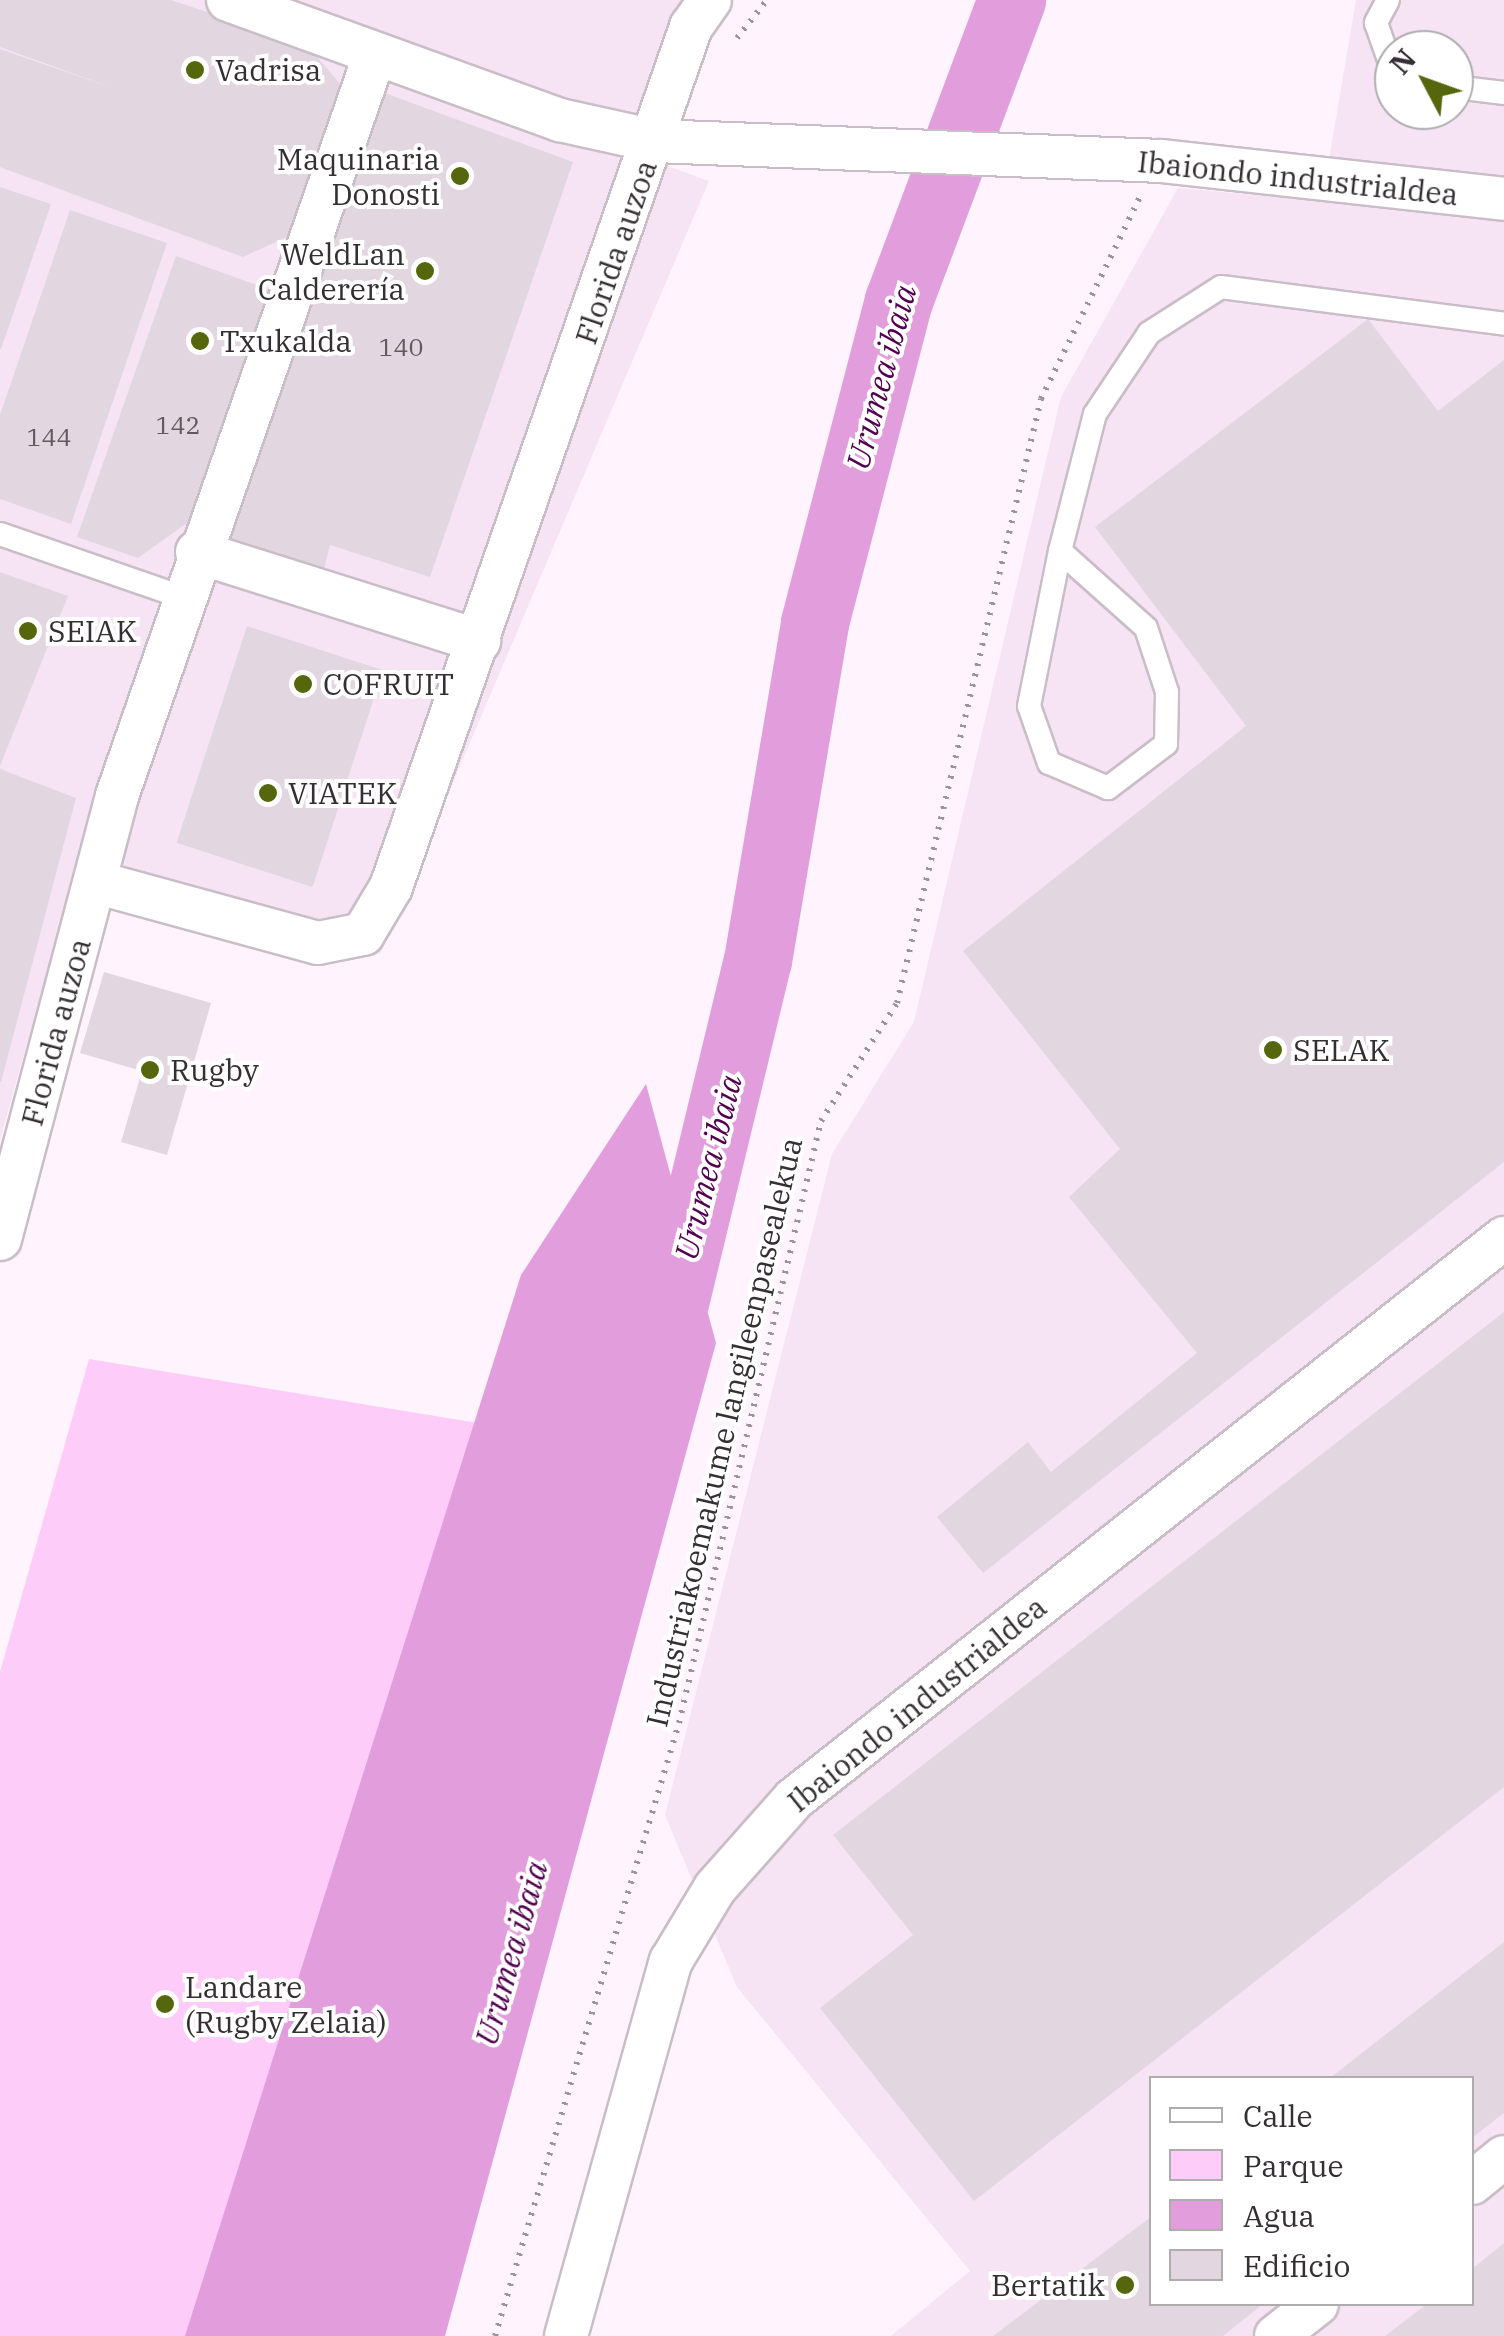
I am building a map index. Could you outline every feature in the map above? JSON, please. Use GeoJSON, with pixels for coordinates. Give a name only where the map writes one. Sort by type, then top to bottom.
{"type":"FeatureCollection","features":[{"type":"Feature","properties":{"kind":"street","name":"Florida auzoa"},"geometry":{"type":"LineString","coordinates":[[95,882],[318,943],[362,934],[391,887],[655,141],[560,120],[359,31],[228,0]]}},
{"type":"Feature","properties":{"kind":"street"},"geometry":{"type":"LineString","coordinates":[[655,141],[691,27],[710,0]]}},
{"type":"Feature","properties":{"kind":"street","name":"Florida auzoa"},"geometry":{"type":"LineString","coordinates":[[0,1239],[95,882],[359,31]]}},
{"type":"Feature","properties":{"kind":"street","name":"Ibaiondo industrialdea"},"geometry":{"type":"LineString","coordinates":[[655,141],[1161,161],[1504,199]]}},
{"type":"Feature","properties":{"kind":"street"},"geometry":{"type":"LineString","coordinates":[[196,552],[479,641]]}},
{"type":"Feature","properties":{"kind":"street","name":"Ibaiondo industrialdea"},"geometry":{"type":"LineString","coordinates":[[566,2336],[671,1962],[714,1888],[794,1799],[1504,1238]]}},
{"type":"Feature","properties":{"kind":"street"},"geometry":{"type":"LineString","coordinates":[[1474,2180],[1504,2157]]}},
{"type":"Feature","properties":{"kind":"street"},"geometry":{"type":"LineString","coordinates":[[1276,2336],[1315,2306]]}},
{"type":"Feature","properties":{"kind":"lane"},"geometry":{"type":"LineString","coordinates":[[1378,30],[1376,23],[1388,0]]}},
{"type":"Feature","properties":{"kind":"lane"},"geometry":{"type":"LineString","coordinates":[[1474,90],[1504,94]]}},
{"type":"Feature","properties":{"kind":"lane"},"geometry":{"type":"LineString","coordinates":[[1060,550],[1146,628],[1166,692],[1166,744],[1108,788],[1049,763],[1029,706],[1060,550],[1095,414],[1149,333],[1221,288],[1504,324]]}},
{"type":"Feature","properties":{"kind":"lane"},"geometry":{"type":"LineString","coordinates":[[0,534],[182,597]]}},
{"type":"Feature","properties":{"kind":"path","name":"Industriakoemakume langileenpasealekua"},"geometry":{"type":"LineString","coordinates":[[495,2336],[679,1723],[821,1121],[897,1003],[1041,398],[1161,161]]}},
{"type":"Feature","properties":{"kind":"shaded area"},"geometry":{"type":"Polygon","coordinates":[[[0,0],[203,0],[709,181],[380,954],[77,864],[0,1140],[0,0]]]}},
{"type":"Feature","properties":{"kind":"shaded area"},"geometry":{"type":"Polygon","coordinates":[[[275,0],[708,0],[655,141],[275,0]]]}},
{"type":"Feature","properties":{"kind":"shaded area"},"geometry":{"type":"Polygon","coordinates":[[[1356,0],[1504,0],[1504,2336],[891,2336],[970,2271],[737,1987],[665,1815],[832,1154],[914,1022],[1061,397],[1178,188],[1322,201],[1356,0]]]}},
{"type":"Feature","properties":{"kind":"green space","name":"Landare (Rugby Zelaia)"},"geometry":{"type":"Polygon","coordinates":[[[89,1359],[490,1425],[240,2336],[0,2336],[0,1672],[89,1359]]]}},
{"type":"Feature","properties":{"kind":"water"},"geometry":{"type":"Polygon","coordinates":[[[646,1084],[716,1343],[445,2336],[185,2336],[521,1275],[646,1084]]]}},
{"type":"Feature","properties":{"kind":"building"},"geometry":{"type":"Polygon","coordinates":[[[0,0],[171,0],[307,45],[347,92],[295,233],[243,257],[0,167],[0,49],[113,88],[0,47],[0,0]]]}},
{"type":"Feature","properties":{"kind":"building"},"geometry":{"type":"Polygon","coordinates":[[[382,92],[573,162],[430,577],[330,545],[323,573],[220,541],[382,92]]]}},
{"type":"Feature","properties":{"kind":"building"},"geometry":{"type":"Polygon","coordinates":[[[0,187],[51,204],[1,349],[0,349],[0,187]]]}},
{"type":"Feature","properties":{"kind":"building"},"geometry":{"type":"Polygon","coordinates":[[[70,210],[167,243],[71,524],[0,499],[0,415],[70,210]]]}},
{"type":"Feature","properties":{"kind":"building"},"geometry":{"type":"Polygon","coordinates":[[[176,256],[273,291],[191,520],[138,558],[77,537],[176,256]]]}},
{"type":"Feature","properties":{"kind":"building","name":"SELAK"},"geometry":{"type":"Polygon","coordinates":[[[1368,319],[1438,411],[1504,360],[1504,1162],[983,1573],[937,1517],[1028,1442],[1051,1472],[1197,1353],[1069,1197],[1120,1149],[963,951],[1246,726],[1095,527],[1368,319]]]}},
{"type":"Feature","properties":{"kind":"building","name":"SEIAK"},"geometry":{"type":"Polygon","coordinates":[[[0,572],[68,596],[0,766],[0,572]]]}},
{"type":"Feature","properties":{"kind":"building","name":"VIATEK"},"geometry":{"type":"Polygon","coordinates":[[[247,626],[383,670],[313,887],[177,843],[247,626]]]}},
{"type":"Feature","properties":{"kind":"building"},"geometry":{"type":"Polygon","coordinates":[[[0,769],[76,798],[1,1082],[0,1082],[0,769]]]}},
{"type":"Feature","properties":{"kind":"building"},"geometry":{"type":"Polygon","coordinates":[[[104,972],[211,1003],[167,1155],[121,1142],[142,1071],[80,1053],[104,972]]]}},
{"type":"Feature","properties":{"kind":"building"},"geometry":{"type":"Polygon","coordinates":[[[1504,1312],[1504,1787],[974,2201],[820,2008],[913,1935],[833,1835],[1504,1312]]]}},
{"type":"Feature","properties":{"kind":"building"},"geometry":{"type":"Polygon","coordinates":[[[1504,1942],[1504,2113],[1474,2136],[1474,2076],[1333,2076],[1504,1942]]]}},
{"type":"Feature","properties":{"kind":"building"},"geometry":{"type":"Polygon","coordinates":[[[1149,2218],[1149,2306],[1260,2306],[1223,2336],[993,2336],[1149,2218]]]}},
{"type":"Feature","properties":{"kind":"building"},"geometry":{"type":"Polygon","coordinates":[[[1504,2243],[1504,2336],[1385,2336],[1424,2306],[1474,2306],[1474,2267],[1504,2243]]]}},
{"type":"Feature","properties":{"kind":"waterway","name":"Urumea ibaia"},"geometry":{"type":"LineString","coordinates":[[668,1332],[758,961],[815,623],[899,301],[1012,0]]}},
{"type":"Feature","properties":{"kind":"place","name":"Vadrisa"},"geometry":{"type":"Point","coordinates":[195,70]}},
{"type":"Feature","properties":{"kind":"place","name":"Maquinaria Donosti"},"geometry":{"type":"Point","coordinates":[460,176]}},
{"type":"Feature","properties":{"kind":"place","name":"WeldLan Calderería"},"geometry":{"type":"Point","coordinates":[425,271]}},
{"type":"Feature","properties":{"kind":"place","name":"Txukalda"},"geometry":{"type":"Point","coordinates":[200,341]}},
{"type":"Feature","properties":{"kind":"place","name":"SEIAK"},"geometry":{"type":"Point","coordinates":[28,631]}},
{"type":"Feature","properties":{"kind":"place","name":"COFRUIT"},"geometry":{"type":"Point","coordinates":[303,684]}},
{"type":"Feature","properties":{"kind":"place","name":"VIATEK"},"geometry":{"type":"Point","coordinates":[268,793]}},
{"type":"Feature","properties":{"kind":"place","name":"SELAK"},"geometry":{"type":"Point","coordinates":[1273,1050]}},
{"type":"Feature","properties":{"kind":"place","name":"Rugby"},"geometry":{"type":"Point","coordinates":[150,1070]}},
{"type":"Feature","properties":{"kind":"place","name":"Landare (Rugby Zelaia)"},"geometry":{"type":"Point","coordinates":[165,2004]}},
{"type":"Feature","properties":{"kind":"place","name":"Bertatik"},"geometry":{"type":"Point","coordinates":[1125,2285]}}]}
